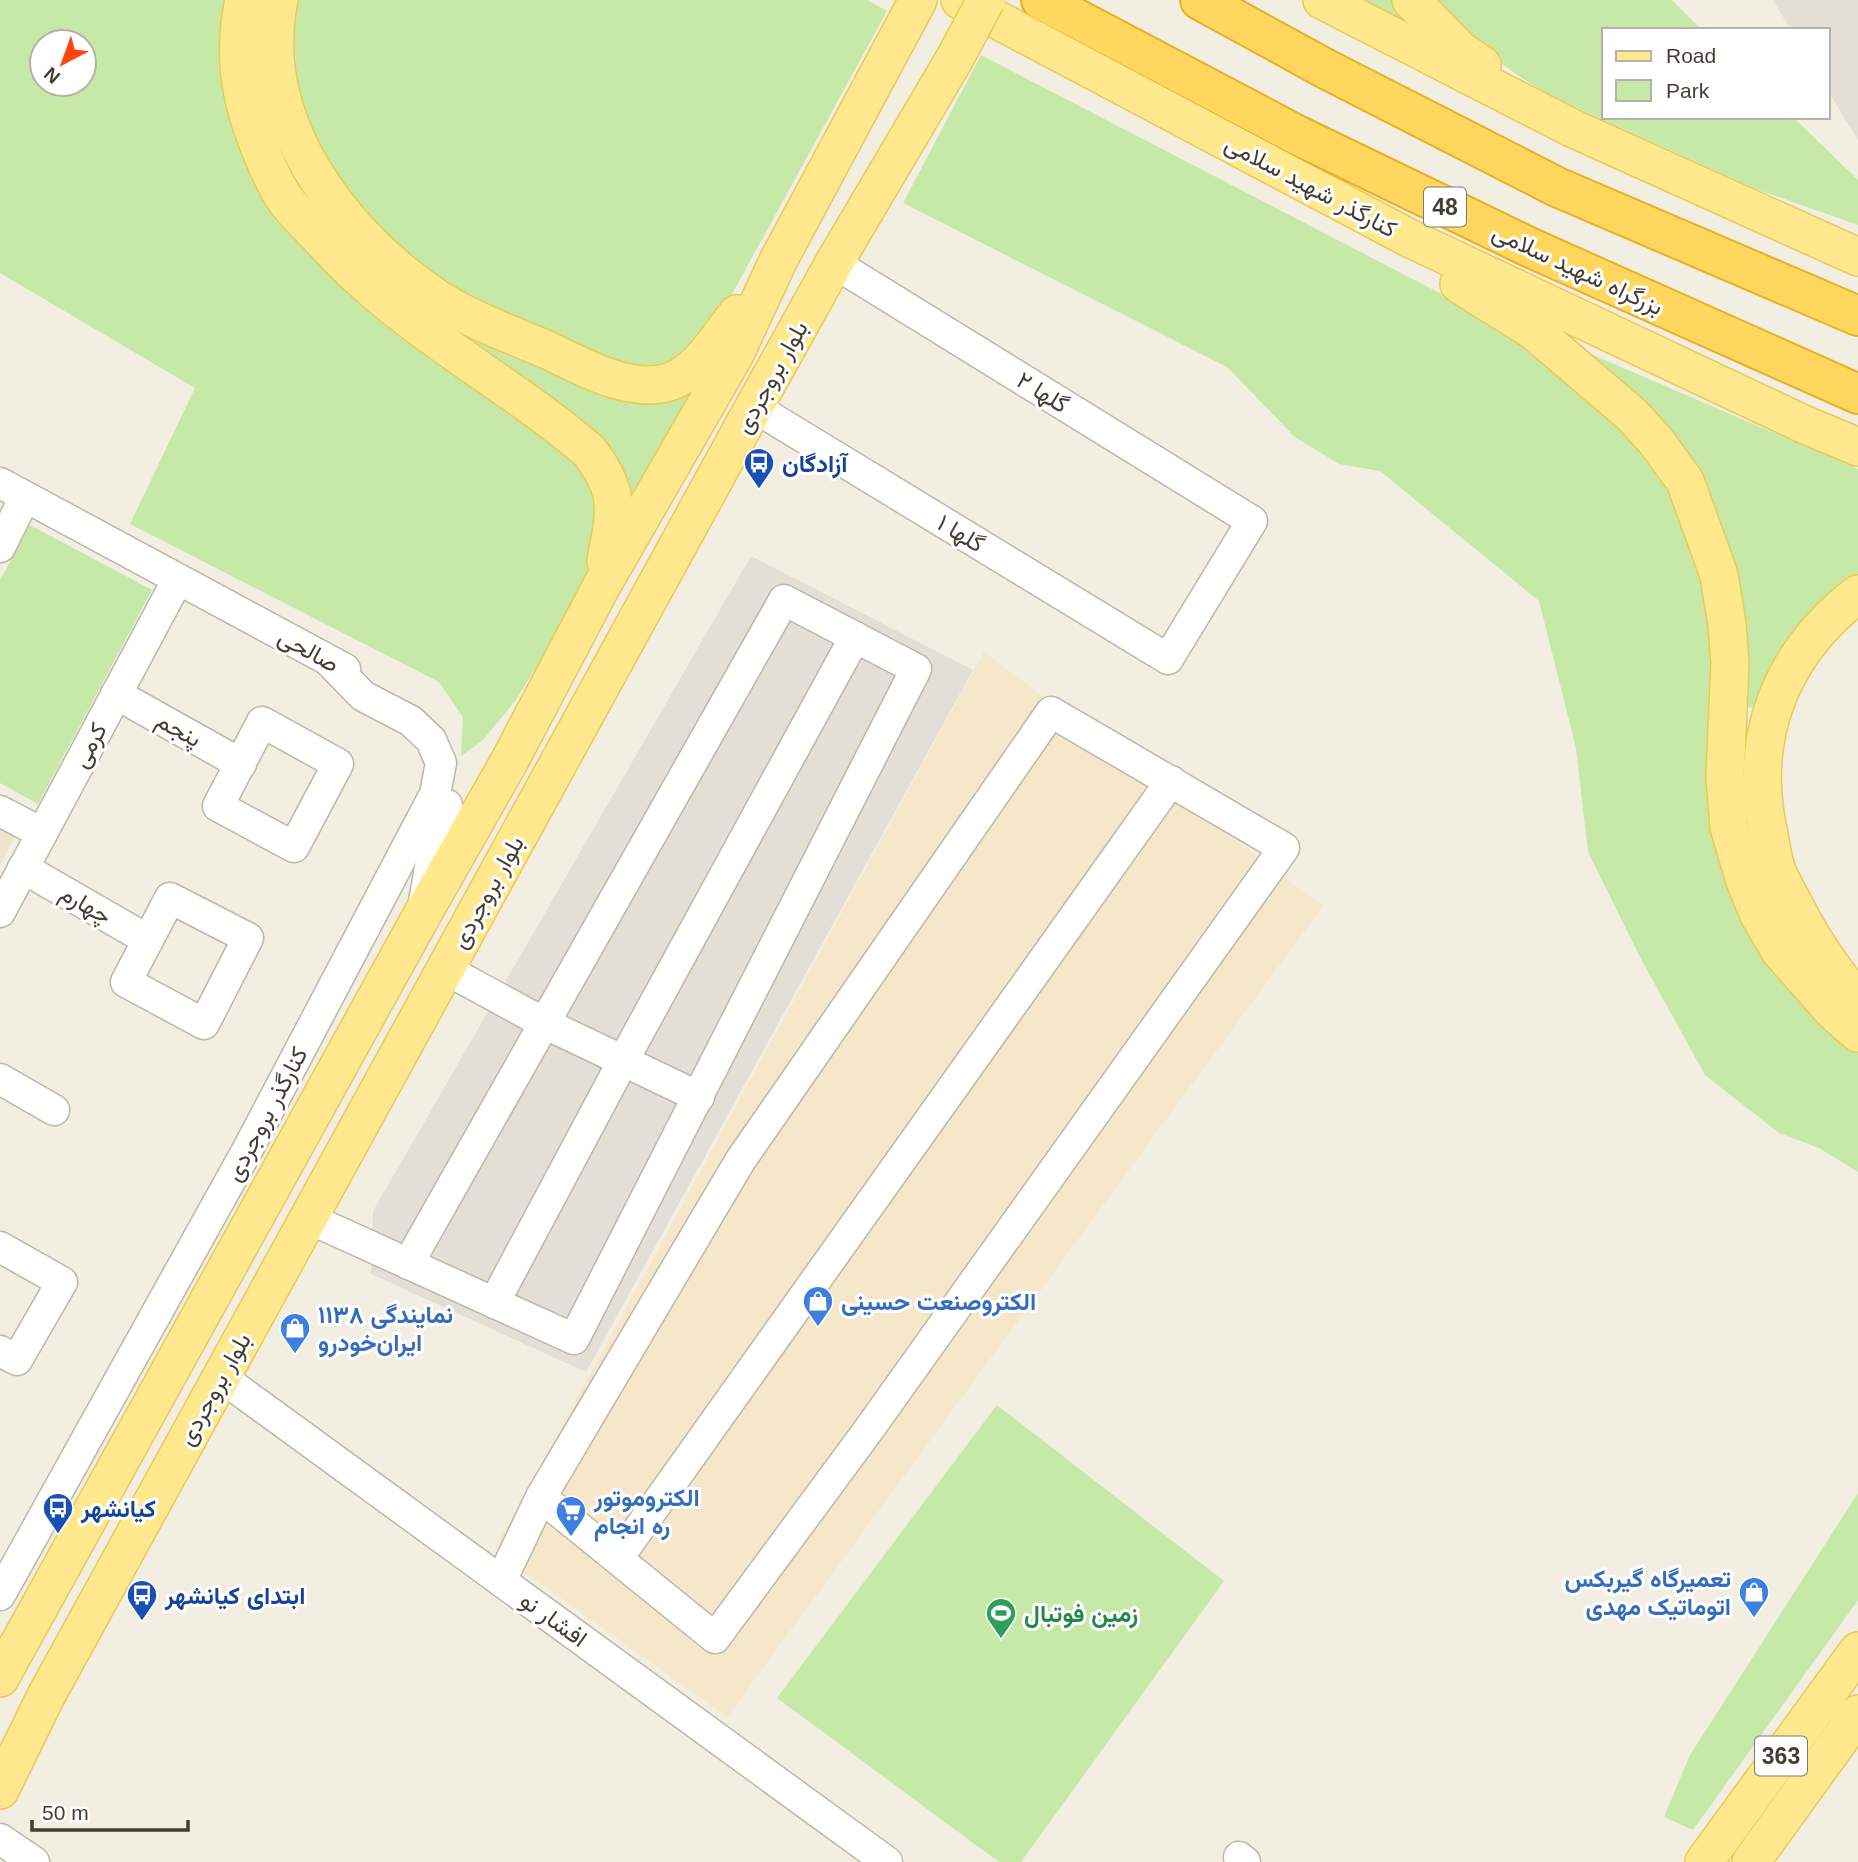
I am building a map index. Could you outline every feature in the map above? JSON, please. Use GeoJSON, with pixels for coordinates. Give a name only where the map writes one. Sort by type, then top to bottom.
{"type":"FeatureCollection","features":[{"type":"Feature","properties":{"kind":"highway","name":"بزرگراه شهید سلامی"},"geometry":{"type":"LineString","coordinates":[[1041,0],[1297,135],[1531,248],[1858,394]]}},
{"type":"Feature","properties":{"kind":"highway"},"geometry":{"type":"LineString","coordinates":[[1200,0],[1326,69],[1557,187],[1858,316]]}},
{"type":"Feature","properties":{"kind":"main road"},"geometry":{"type":"LineString","coordinates":[[244,0],[239,23],[238,66],[246,111],[261,153],[286,200],[348,269],[388,304],[571,435],[589,451],[612,488],[615,510],[601,587]]}},
{"type":"Feature","properties":{"kind":"main road"},"geometry":{"type":"LineString","coordinates":[[279,0],[273,26],[275,67],[282,99],[302,149],[324,190],[349,222],[392,264],[437,298],[613,379],[639,385],[662,384],[682,377],[699,363],[778,261]]}},
{"type":"Feature","properties":{"kind":"main road","name":"کنارگذر شهید سلامی"},"geometry":{"type":"LineString","coordinates":[[960,0],[1409,238],[1790,418],[1858,447]]}},
{"type":"Feature","properties":{"kind":"main road","name":"بلوار بروجردی"},"geometry":{"type":"LineString","coordinates":[[0,1790],[46,1696],[754,407],[986,0]]}},
{"type":"Feature","properties":{"kind":"main road"},"geometry":{"type":"LineString","coordinates":[[1322,0],[1572,128],[1858,257]]}},
{"type":"Feature","properties":{"kind":"main road"},"geometry":{"type":"LineString","coordinates":[[1411,0],[1460,50],[1572,128]]}},
{"type":"Feature","properties":{"kind":"main road","name":"بلوار بروجردی"},"geometry":{"type":"LineString","coordinates":[[1,1674],[510,760],[601,587],[735,354],[778,261],[910,15]]}},
{"type":"Feature","properties":{"kind":"main road"},"geometry":{"type":"LineString","coordinates":[[1727,199],[1858,235]]}},
{"type":"Feature","properties":{"kind":"main road"},"geometry":{"type":"LineString","coordinates":[[1409,238],[1443,274],[1534,331],[1631,414],[1655,440],[1685,481],[1719,575],[1727,624],[1730,663],[1725,776],[1729,827],[1745,881],[1759,915],[1780,951],[1833,1011],[1858,1032]]}},
{"type":"Feature","properties":{"kind":"main road"},"geometry":{"type":"LineString","coordinates":[[1858,594],[1820,628],[1783,684],[1764,740],[1761,777],[1764,817],[1777,871],[1809,933],[1858,997]]}},
{"type":"Feature","properties":{"kind":"main road","name":"363"},"geometry":{"type":"LineString","coordinates":[[1704,1862],[1858,1651]]}},
{"type":"Feature","properties":{"kind":"main road"},"geometry":{"type":"LineString","coordinates":[[1,1674],[46,1696]]}},
{"type":"Feature","properties":{"kind":"main road","name":"363"},"geometry":{"type":"LineString","coordinates":[[1751,1862],[1858,1714]]}},
{"type":"Feature","properties":{"kind":"street","name":"گلها ۲"},"geometry":{"type":"LineString","coordinates":[[834,264],[1252,521],[1168,659]]}},
{"type":"Feature","properties":{"kind":"street","name":"گلها ۱"},"geometry":{"type":"LineString","coordinates":[[754,407],[1168,659]]}},
{"type":"Feature","properties":{"kind":"street"},"geometry":{"type":"LineString","coordinates":[[0,547],[13,490]]}},
{"type":"Feature","properties":{"kind":"street","name":"صالحی"},"geometry":{"type":"LineString","coordinates":[[13,490],[425,712],[452,743],[459,776],[435,839],[422,915]]}},
{"type":"Feature","properties":{"kind":"street","name":"کرمی"},"geometry":{"type":"LineString","coordinates":[[0,912],[178,579]]}},
{"type":"Feature","properties":{"kind":"street"},"geometry":{"type":"LineString","coordinates":[[308,1218],[408,1264],[574,1339],[916,669],[784,600],[408,1264]]}},
{"type":"Feature","properties":{"kind":"street"},"geometry":{"type":"LineString","coordinates":[[494,1303],[855,637]]}},
{"type":"Feature","properties":{"kind":"street","name":"کنارگذر بروجردی"},"geometry":{"type":"LineString","coordinates":[[0,1595],[249,1147],[435,794],[441,763],[431,740],[411,721],[363,696],[329,661]]}},
{"type":"Feature","properties":{"kind":"street","name":"پنجم"},"geometry":{"type":"LineString","coordinates":[[116,694],[241,764]]}},
{"type":"Feature","properties":{"kind":"street"},"geometry":{"type":"LineString","coordinates":[[501,1581],[541,1497],[740,1161],[1051,712],[1284,848],[867,1432],[715,1638],[541,1497]]}},
{"type":"Feature","properties":{"kind":"street"},"geometry":{"type":"LineString","coordinates":[[618,1558],[1171,781]]}},
{"type":"Feature","properties":{"kind":"street"},"geometry":{"type":"LineString","coordinates":[[0,811],[42,833]]}},
{"type":"Feature","properties":{"kind":"street","name":"چهارم"},"geometry":{"type":"LineString","coordinates":[[23,868],[148,940]]}},
{"type":"Feature","properties":{"kind":"street"},"geometry":{"type":"LineString","coordinates":[[445,968],[544,1023],[699,1097]]}},
{"type":"Feature","properties":{"kind":"street"},"geometry":{"type":"LineString","coordinates":[[0,1079],[54,1110]]}},
{"type":"Feature","properties":{"kind":"street"},"geometry":{"type":"LineString","coordinates":[[0,1247],[62,1282],[17,1360],[0,1351]]}},
{"type":"Feature","properties":{"kind":"street"},"geometry":{"type":"LineString","coordinates":[[93,1428],[176,1359]]}},
{"type":"Feature","properties":{"kind":"street","name":"افشار نو"},"geometry":{"type":"LineString","coordinates":[[220,1377],[887,1862]]}},
{"type":"Feature","properties":{"kind":"street"},"geometry":{"type":"LineString","coordinates":[[0,1615],[54,1580]]}},
{"type":"Feature","properties":{"kind":"street"},"geometry":{"type":"LineString","coordinates":[[0,1839],[34,1862]]}},
{"type":"Feature","properties":{"kind":"shaded area"},"geometry":{"type":"Polygon","coordinates":[[[1773,0],[1858,0],[1858,140],[1830,94],[1830,28],[1790,28],[1773,0]]]}},
{"type":"Feature","properties":{"kind":"shaded area"},"geometry":{"type":"Polygon","coordinates":[[[751,556],[973,670],[586,1372],[371,1274],[373,1211],[751,556]]]}},
{"type":"Feature","properties":{"kind":"shaded area"},"geometry":{"type":"Polygon","coordinates":[[[984,652],[1323,906],[727,1717],[520,1569],[495,1548],[984,652]]]}},
{"type":"Feature","properties":{"kind":"shaded area"},"geometry":{"type":"Polygon","coordinates":[[[0,822],[18,831],[0,865],[0,822]]]}},
{"type":"Feature","properties":{"kind":"green space"},"geometry":{"type":"Polygon","coordinates":[[[0,0],[231,0],[249,152],[591,469],[606,523],[583,591],[516,700],[482,741],[461,756],[463,717],[439,682],[130,524],[195,388],[0,273],[0,0]]]}},
{"type":"Feature","properties":{"kind":"green space"},"geometry":{"type":"Polygon","coordinates":[[[290,0],[867,0],[887,11],[708,338],[695,356],[634,373],[454,292],[405,258],[321,161],[292,80],[290,0]]]}},
{"type":"Feature","properties":{"kind":"green space"},"geometry":{"type":"Polygon","coordinates":[[[1354,0],[1397,0],[1435,40],[1354,0]]]}},
{"type":"Feature","properties":{"kind":"green space"},"geometry":{"type":"Polygon","coordinates":[[[1424,0],[1672,0],[1700,28],[1602,28],[1602,119],[1795,119],[1858,180],[1858,225],[1756,189],[1551,96],[1470,39],[1424,0]]]}},
{"type":"Feature","properties":{"kind":"green space"},"geometry":{"type":"Polygon","coordinates":[[[252,19],[298,167],[545,364],[704,369],[631,499],[626,482],[415,312],[317,221],[259,119],[252,19]]]}},
{"type":"Feature","properties":{"kind":"green space"},"geometry":{"type":"Polygon","coordinates":[[[981,55],[1453,300],[1596,397],[1627,428],[1671,490],[1698,566],[1705,595],[1713,676],[1707,783],[1720,864],[1759,940],[1858,1048],[1858,1172],[1819,1148],[1779,1133],[1705,1075],[1641,959],[1588,852],[1576,748],[1539,601],[1380,471],[1339,464],[1295,437],[1227,367],[903,203],[981,55]]]}},
{"type":"Feature","properties":{"kind":"green space"},"geometry":{"type":"Polygon","coordinates":[[[1549,336],[1858,469],[1858,579],[1758,710],[1742,705],[1721,540],[1549,336]]]}},
{"type":"Feature","properties":{"kind":"green space"},"geometry":{"type":"Polygon","coordinates":[[[30,525],[152,590],[38,804],[0,783],[0,580],[30,525]]]}},
{"type":"Feature","properties":{"kind":"green space","name":"زمین فوتبال"},"geometry":{"type":"Polygon","coordinates":[[[997,1405],[1224,1581],[1021,1862],[999,1862],[777,1698],[997,1405]]]}},
{"type":"Feature","properties":{"kind":"green space"},"geometry":{"type":"Polygon","coordinates":[[[1858,1493],[1858,1600],[1693,1830],[1664,1817],[1690,1755],[1858,1493]]]}},
{"type":"Feature","properties":{"kind":"place","name":"آزادگان"},"geometry":{"type":"Point","coordinates":[759,490]}},
{"type":"Feature","properties":{"kind":"place","name":"الکتروصنعت حسینی"},"geometry":{"type":"Point","coordinates":[818,1328]}},
{"type":"Feature","properties":{"kind":"place","name":"نمایندگی ۱۱۳۸ ایران‌خودرو"},"geometry":{"type":"Point","coordinates":[295,1355]}},
{"type":"Feature","properties":{"kind":"place","name":"کیانشهر"},"geometry":{"type":"Point","coordinates":[58,1535]}},
{"type":"Feature","properties":{"kind":"place","name":"الکتروموتور ره انجام"},"geometry":{"type":"Point","coordinates":[571,1538]}},
{"type":"Feature","properties":{"kind":"place","name":"تعمیرگاه گیربکس اتوماتیک مهدی"},"geometry":{"type":"Point","coordinates":[1754,1619]}},
{"type":"Feature","properties":{"kind":"place","name":"ابتدای کیانشهر"},"geometry":{"type":"Point","coordinates":[142,1622]}},
{"type":"Feature","properties":{"kind":"place","name":"زمین فوتبال"},"geometry":{"type":"Point","coordinates":[1001,1640]}}]}
